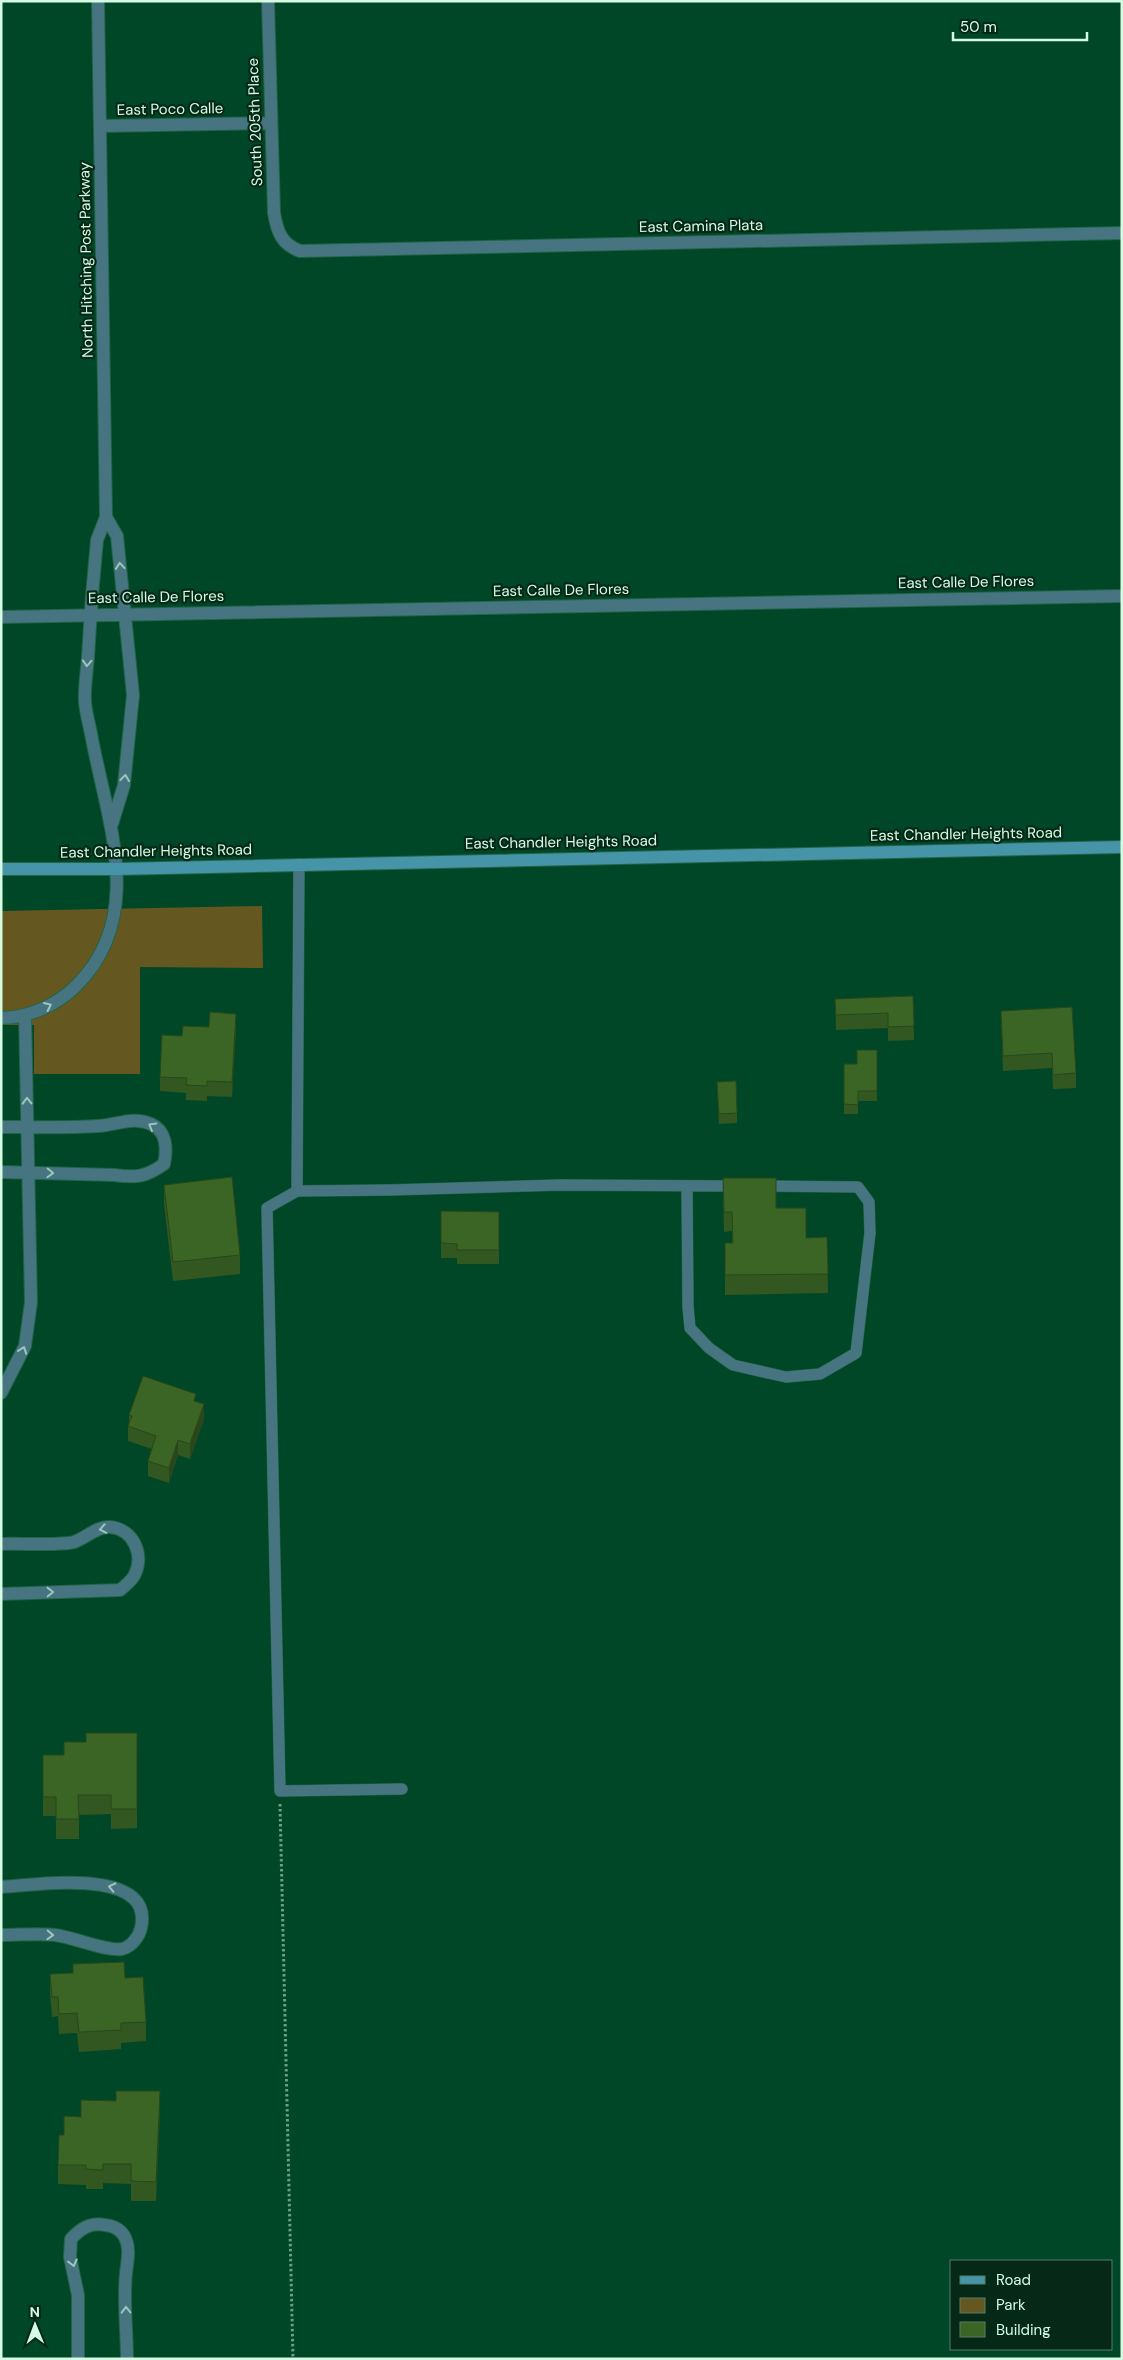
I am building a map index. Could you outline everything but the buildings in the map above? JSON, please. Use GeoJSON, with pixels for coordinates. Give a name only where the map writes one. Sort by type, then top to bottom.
{"type":"FeatureCollection","features":[{"type":"Feature","properties":{"kind":"main road","name":"East Chandler Heights Road"},"geometry":{"type":"LineString","coordinates":[[1,869],[1122,847]]}},
{"type":"Feature","properties":{"kind":"street","name":"North Hitching Post Parkway"},"geometry":{"type":"LineString","coordinates":[[1,1018],[25,1014],[54,1003],[90,972],[104,950],[113,927],[117,868],[112,825],[101,785],[85,702],[97,540],[106,517],[98,1]]}},
{"type":"Feature","properties":{"kind":"street","name":"South 205th Place"},"geometry":{"type":"LineString","coordinates":[[268,1],[274,213],[278,233],[283,241]]}},
{"type":"Feature","properties":{"kind":"street","name":"East Poco Calle"},"geometry":{"type":"LineString","coordinates":[[100,126],[271,123]]}},
{"type":"Feature","properties":{"kind":"street","name":"East Camina Plata"},"geometry":{"type":"LineString","coordinates":[[283,241],[291,248],[311,251],[1122,233]]}},
{"type":"Feature","properties":{"kind":"street","name":"North Hitching Post Parkway"},"geometry":{"type":"LineString","coordinates":[[106,517],[117,536],[133,696],[124,785],[112,825]]}},
{"type":"Feature","properties":{"kind":"street","name":"East Calle De Flores"},"geometry":{"type":"LineString","coordinates":[[1,617],[1122,596]]}},
{"type":"Feature","properties":{"kind":"street"},"geometry":{"type":"LineString","coordinates":[[1,1393],[25,1346],[30,1324],[25,1014]]}},
{"type":"Feature","properties":{"kind":"street"},"geometry":{"type":"LineString","coordinates":[[1,1127],[98,1126],[138,1120],[153,1124],[162,1132],[167,1150],[164,1164],[150,1174],[132,1177],[1,1172]]}},
{"type":"Feature","properties":{"kind":"street"},"geometry":{"type":"LineString","coordinates":[[1,1544],[73,1542],[96,1530],[109,1527],[126,1532],[134,1541],[139,1560],[134,1577],[120,1590],[1,1594]]}},
{"type":"Feature","properties":{"kind":"street"},"geometry":{"type":"LineString","coordinates":[[1,1887],[70,1883],[118,1888],[132,1895],[141,1906],[142,1924],[139,1937],[123,1949],[108,1949],[77,1938],[53,1934],[1,1935]]}},
{"type":"Feature","properties":{"kind":"street"},"geometry":{"type":"LineString","coordinates":[[78,2359],[78,2295],[70,2257],[71,2239],[81,2228],[99,2224],[113,2226],[123,2233],[128,2244],[129,2258],[126,2274],[127,2359]]}},
{"type":"Feature","properties":{"kind":"lane"},"geometry":{"type":"LineString","coordinates":[[298,1190],[299,864]]}},
{"type":"Feature","properties":{"kind":"lane"},"geometry":{"type":"LineString","coordinates":[[402,1789],[280,1791],[268,1208],[298,1190],[390,1190],[560,1185],[858,1187],[870,1202],[870,1233],[856,1353],[820,1374],[786,1377],[733,1365],[709,1348],[690,1328],[688,1307],[688,1186]]}},
{"type":"Feature","properties":{"kind":"path"},"geometry":{"type":"LineString","coordinates":[[280,1791],[293,2359]]}},
{"type":"Feature","properties":{"kind":"green space"},"geometry":{"type":"Polygon","coordinates":[[[262,906],[263,968],[140,967],[140,1074],[34,1074],[34,1025],[1,1025],[1,911],[262,906]]]}}]}
